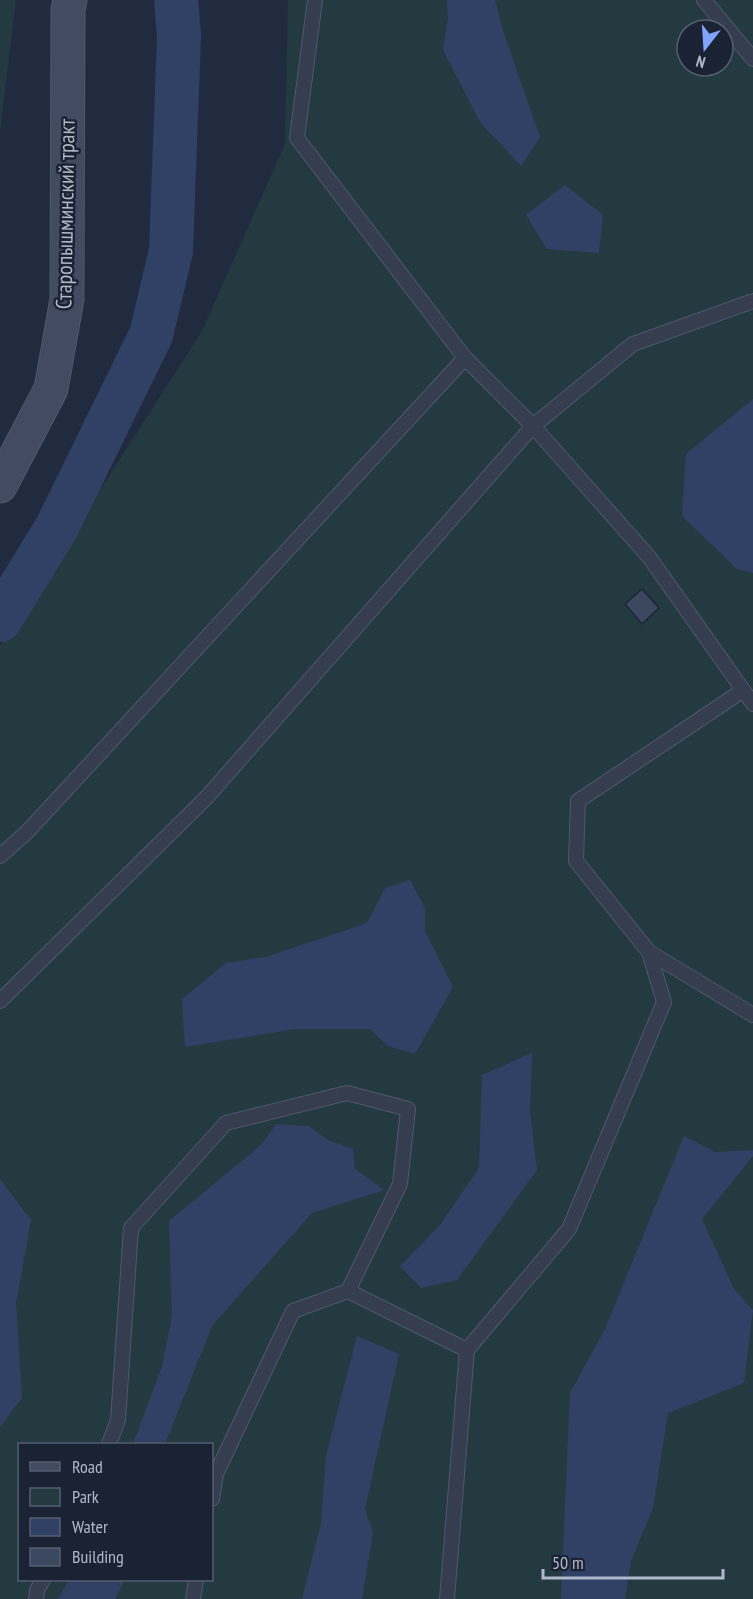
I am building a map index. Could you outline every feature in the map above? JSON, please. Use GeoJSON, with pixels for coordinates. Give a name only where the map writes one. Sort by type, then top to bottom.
{"type":"FeatureCollection","features":[{"type":"Feature","properties":{"kind":"street","name":"Старопышминский тракт"},"geometry":{"type":"LineString","coordinates":[[0,486],[51,389],[67,299],[66,140],[70,0]]}},
{"type":"Feature","properties":{"kind":"lane"},"geometry":{"type":"LineString","coordinates":[[315,0],[297,138],[465,358],[532,426],[649,557],[753,704]]}},
{"type":"Feature","properties":{"kind":"lane"},"geometry":{"type":"LineString","coordinates":[[704,0],[753,59]]}},
{"type":"Feature","properties":{"kind":"lane"},"geometry":{"type":"LineString","coordinates":[[0,1001],[206,798],[532,426],[633,344],[753,301]]}},
{"type":"Feature","properties":{"kind":"lane"},"geometry":{"type":"LineString","coordinates":[[0,856],[27,832],[465,358]]}},
{"type":"Feature","properties":{"kind":"lane"},"geometry":{"type":"LineString","coordinates":[[742,691],[578,801],[576,861],[650,952],[753,1016]]}},
{"type":"Feature","properties":{"kind":"lane"},"geometry":{"type":"LineString","coordinates":[[447,1599],[467,1350],[570,1229],[664,1002],[650,952]]}},
{"type":"Feature","properties":{"kind":"lane"},"geometry":{"type":"LineString","coordinates":[[109,1443],[118,1419],[131,1228],[226,1123],[347,1093],[408,1108],[400,1184],[348,1291],[293,1311],[216,1474],[213,1492]]}},
{"type":"Feature","properties":{"kind":"lane"},"geometry":{"type":"LineString","coordinates":[[348,1291],[467,1350]]}},
{"type":"Feature","properties":{"kind":"lane"},"geometry":{"type":"LineString","coordinates":[[36,1599],[37,1590],[42,1581]]}},
{"type":"Feature","properties":{"kind":"lane"},"geometry":{"type":"LineString","coordinates":[[193,1599],[196,1581]]}},
{"type":"Feature","properties":{"kind":"green space"},"geometry":{"type":"Polygon","coordinates":[[[0,0],[16,0],[0,132],[0,0]]]}},
{"type":"Feature","properties":{"kind":"green space"},"geometry":{"type":"Polygon","coordinates":[[[288,0],[753,0],[753,1599],[0,1599],[0,646],[202,331],[285,144],[288,0]]]}},
{"type":"Feature","properties":{"kind":"water"},"geometry":{"type":"Polygon","coordinates":[[[447,0],[495,0],[502,28],[540,137],[521,166],[480,122],[443,50],[448,18],[447,0]]]}},
{"type":"Feature","properties":{"kind":"water"},"geometry":{"type":"Polygon","coordinates":[[[565,185],[603,215],[599,253],[547,249],[526,215],[565,185]]]}},
{"type":"Feature","properties":{"kind":"water"},"geometry":{"type":"Polygon","coordinates":[[[753,399],[753,573],[737,569],[682,516],[686,454],[753,399]]]}},
{"type":"Feature","properties":{"kind":"water"},"geometry":{"type":"Polygon","coordinates":[[[410,880],[425,908],[425,931],[453,987],[415,1054],[388,1046],[370,1029],[295,1029],[185,1047],[182,999],[226,963],[266,957],[367,923],[385,888],[410,880]]]}},
{"type":"Feature","properties":{"kind":"water"},"geometry":{"type":"Polygon","coordinates":[[[532,1053],[530,1111],[537,1170],[457,1280],[421,1288],[400,1266],[440,1225],[479,1168],[482,1075],[532,1053]]]}},
{"type":"Feature","properties":{"kind":"water"},"geometry":{"type":"Polygon","coordinates":[[[276,1124],[309,1126],[328,1140],[353,1149],[355,1169],[384,1190],[312,1213],[212,1326],[165,1443],[133,1443],[162,1366],[172,1316],[169,1221],[261,1145],[276,1124]]]}},
{"type":"Feature","properties":{"kind":"water"},"geometry":{"type":"Polygon","coordinates":[[[684,1136],[715,1152],[753,1150],[753,1156],[702,1219],[734,1289],[753,1310],[744,1383],[668,1413],[653,1508],[631,1561],[625,1599],[561,1599],[570,1393],[605,1329],[684,1136]]]}},
{"type":"Feature","properties":{"kind":"water"},"geometry":{"type":"Polygon","coordinates":[[[0,1179],[31,1220],[16,1304],[22,1398],[0,1427],[0,1179]]]}},
{"type":"Feature","properties":{"kind":"water"},"geometry":{"type":"Polygon","coordinates":[[[357,1336],[399,1354],[365,1509],[373,1533],[362,1599],[302,1599],[321,1523],[326,1456],[357,1336]]]}},
{"type":"Feature","properties":{"kind":"water"},"geometry":{"type":"Polygon","coordinates":[[[68,1581],[124,1581],[115,1599],[58,1599],[68,1581]]]}},
{"type":"Feature","properties":{"kind":"building"},"geometry":{"type":"Polygon","coordinates":[[[642,589],[659,608],[642,624],[625,604],[642,589]]]}},
{"type":"Feature","properties":{"kind":"waterway"},"geometry":{"type":"LineString","coordinates":[[0,620],[57,527],[151,335],[171,251],[179,35],[176,0]]}}]}
